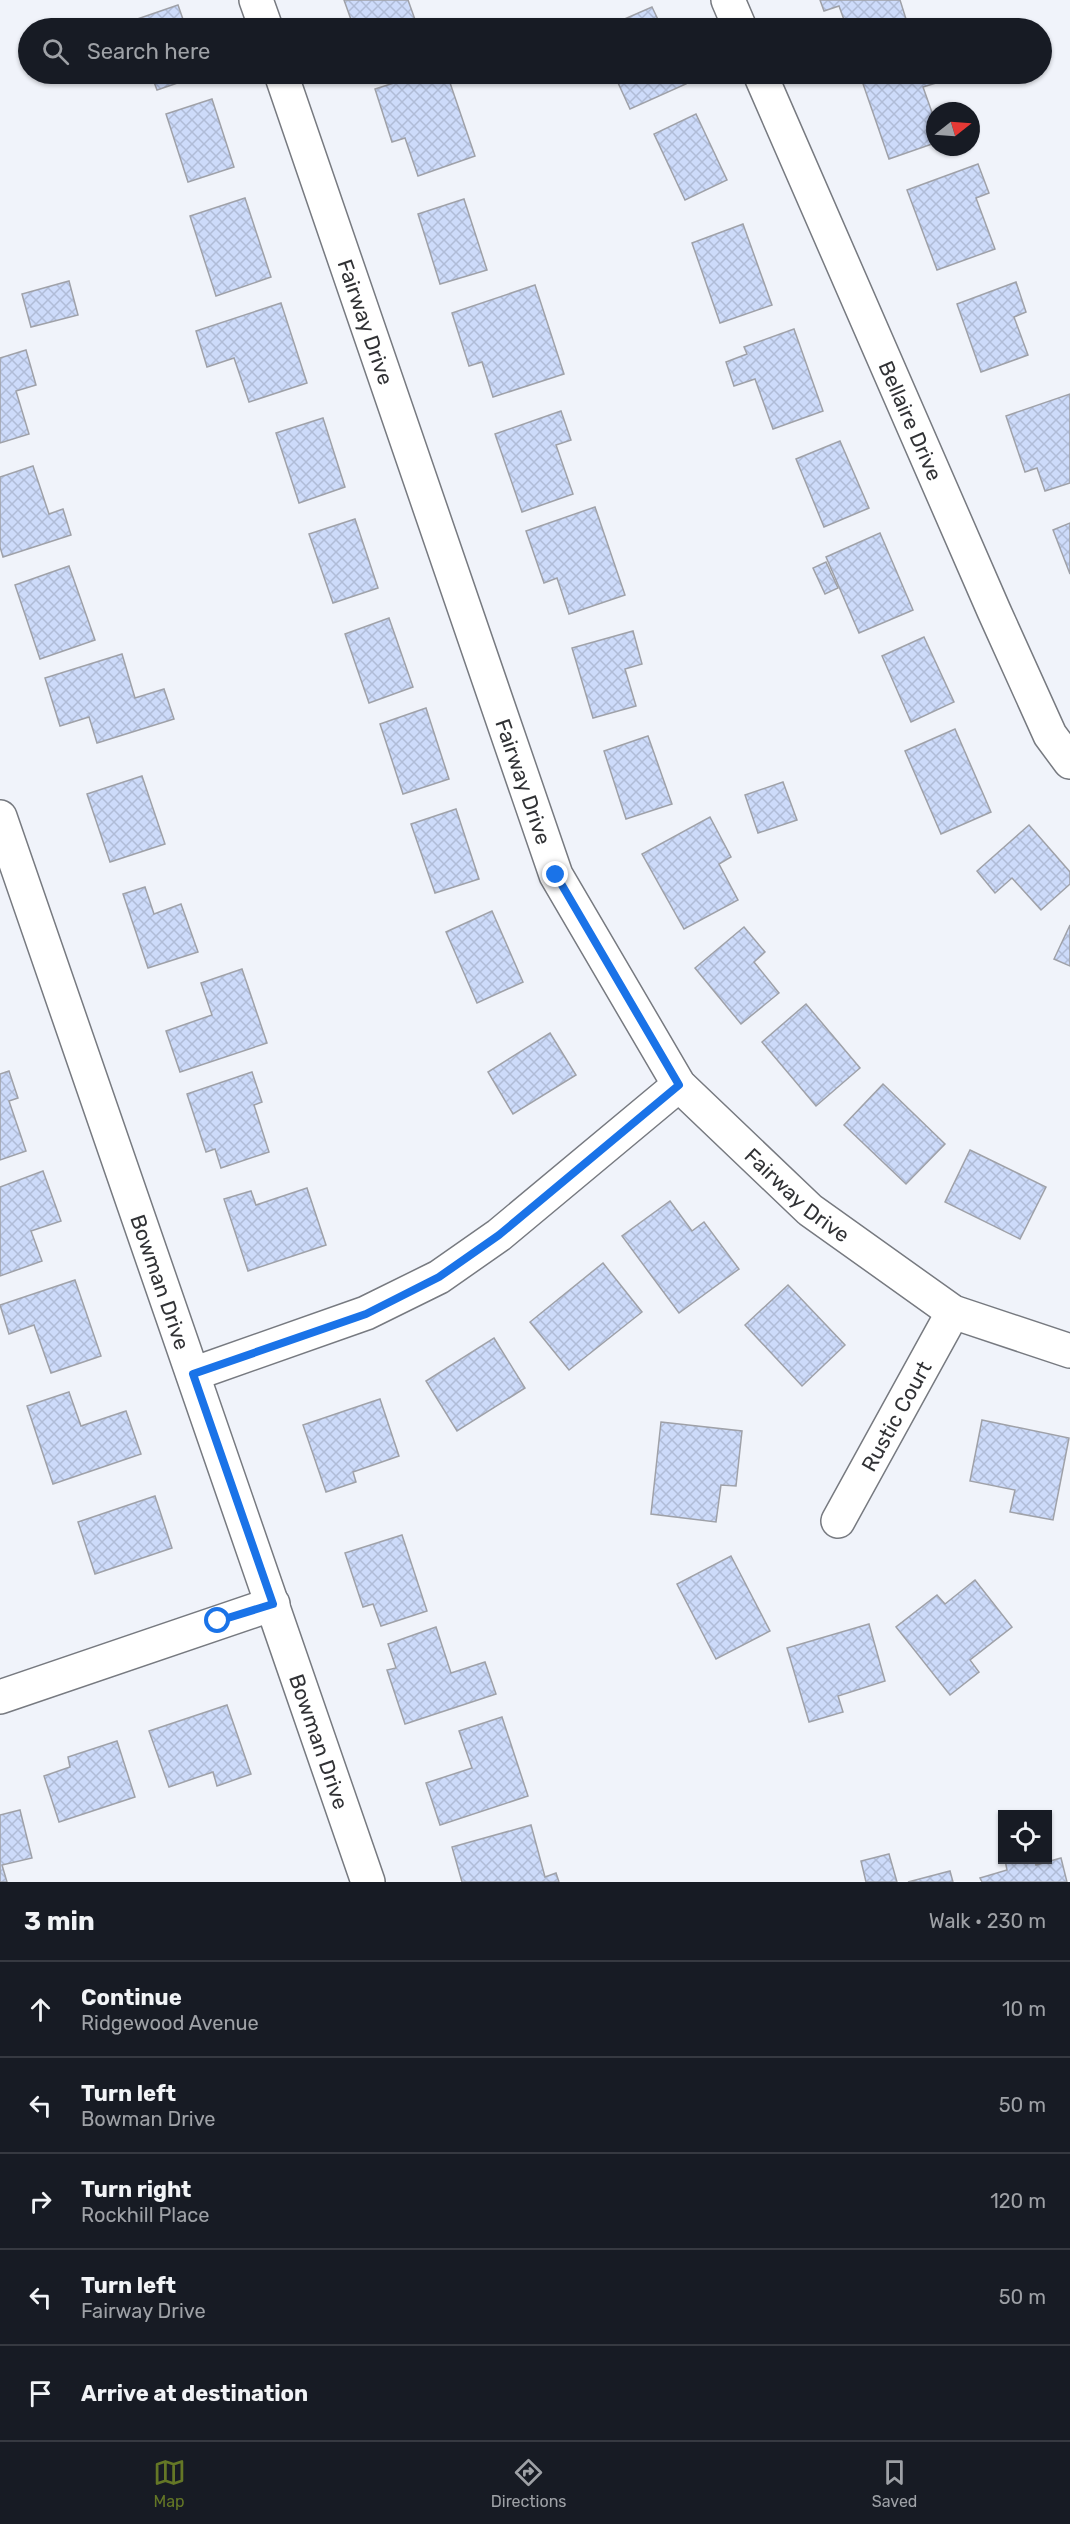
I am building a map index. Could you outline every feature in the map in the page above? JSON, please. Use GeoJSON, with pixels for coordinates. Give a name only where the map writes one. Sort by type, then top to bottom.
{"type":"FeatureCollection","features":[{"type":"Feature","properties":{"kind":"street"},"geometry":{"type":"LineString","coordinates":[[256,0],[262,18]]}},
{"type":"Feature","properties":{"kind":"street"},"geometry":{"type":"LineString","coordinates":[[728,0],[736,18]]}},
{"type":"Feature","properties":{"kind":"street","name":"Fairway Drive"},"geometry":{"type":"LineString","coordinates":[[284,84],[556,875],[679,1085],[810,1210],[953,1312],[1070,1351]]}},
{"type":"Feature","properties":{"kind":"street","name":"Bellaire Drive"},"geometry":{"type":"LineString","coordinates":[[764,84],[998,622],[1050,735],[1070,762]]}},
{"type":"Feature","properties":{"kind":"street","name":"Bowman Drive"},"geometry":{"type":"LineString","coordinates":[[0,817],[368,1882]]}},
{"type":"Feature","properties":{"kind":"street"},"geometry":{"type":"LineString","coordinates":[[193,1374],[366,1314],[439,1277],[499,1235],[679,1085]]}},
{"type":"Feature","properties":{"kind":"street","name":"Rustic Court"},"geometry":{"type":"LineString","coordinates":[[838,1521],[953,1312]]}},
{"type":"Feature","properties":{"kind":"street"},"geometry":{"type":"LineString","coordinates":[[0,1696],[273,1604]]}},
{"type":"Feature","properties":{"kind":"building"},"geometry":{"type":"Polygon","coordinates":[[[344,0],[408,0],[414,18],[350,18],[344,0]]]}},
{"type":"Feature","properties":{"kind":"building"},"geometry":{"type":"Polygon","coordinates":[[[820,0],[900,0],[906,18],[843,18],[839,6],[824,11],[820,0]]]}},
{"type":"Feature","properties":{"kind":"building"},"geometry":{"type":"Polygon","coordinates":[[[178,5],[183,18],[140,18],[178,5]]]}},
{"type":"Feature","properties":{"kind":"building"},"geometry":{"type":"Polygon","coordinates":[[[652,7],[657,18],[627,18],[652,7]]]}},
{"type":"Feature","properties":{"kind":"building"},"geometry":{"type":"Polygon","coordinates":[[[155,84],[175,84],[157,90],[155,84]]]}},
{"type":"Feature","properties":{"kind":"building"},"geometry":{"type":"Polygon","coordinates":[[[391,84],[450,84],[475,156],[418,176],[405,138],[392,142],[375,89],[391,84]]]}},
{"type":"Feature","properties":{"kind":"building"},"geometry":{"type":"Polygon","coordinates":[[[619,84],[686,84],[630,109],[619,84]]]}},
{"type":"Feature","properties":{"kind":"building"},"geometry":{"type":"Polygon","coordinates":[[[863,84],[933,84],[923,87],[928,102],[926,102],[926,146],[889,159],[863,84]]]}},
{"type":"Feature","properties":{"kind":"building"},"geometry":{"type":"Polygon","coordinates":[[[212,99],[234,167],[188,182],[166,114],[212,99]]]}},
{"type":"Feature","properties":{"kind":"building"},"geometry":{"type":"Polygon","coordinates":[[[696,114],[727,180],[685,200],[654,134],[696,114]]]}},
{"type":"Feature","properties":{"kind":"building"},"geometry":{"type":"Polygon","coordinates":[[[978,164],[989,193],[976,198],[995,249],[937,270],[907,190],[978,164]]]}},
{"type":"Feature","properties":{"kind":"building"},"geometry":{"type":"Polygon","coordinates":[[[245,198],[271,277],[216,296],[190,216],[245,198]]]}},
{"type":"Feature","properties":{"kind":"building"},"geometry":{"type":"Polygon","coordinates":[[[464,199],[487,270],[440,284],[418,214],[464,199]]]}},
{"type":"Feature","properties":{"kind":"building"},"geometry":{"type":"Polygon","coordinates":[[[743,224],[772,305],[720,323],[692,243],[743,224]]]}},
{"type":"Feature","properties":{"kind":"building"},"geometry":{"type":"Polygon","coordinates":[[[69,281],[78,315],[31,327],[22,294],[69,281]]]}},
{"type":"Feature","properties":{"kind":"building"},"geometry":{"type":"Polygon","coordinates":[[[1016,282],[1026,312],[1014,317],[1028,355],[981,372],[957,304],[1016,282]]]}},
{"type":"Feature","properties":{"kind":"building"},"geometry":{"type":"Polygon","coordinates":[[[535,285],[564,374],[493,397],[482,362],[469,366],[452,313],[535,285]]]}},
{"type":"Feature","properties":{"kind":"building"},"geometry":{"type":"Polygon","coordinates":[[[281,303],[307,383],[249,402],[234,358],[207,367],[196,331],[281,303]]]}},
{"type":"Feature","properties":{"kind":"building"},"geometry":{"type":"Polygon","coordinates":[[[794,329],[823,411],[773,429],[755,379],[734,386],[726,362],[747,354],[744,347],[794,329]]]}},
{"type":"Feature","properties":{"kind":"building"},"geometry":{"type":"Polygon","coordinates":[[[26,350],[36,385],[16,391],[29,434],[0,443],[0,358],[26,350]]]}},
{"type":"Feature","properties":{"kind":"building"},"geometry":{"type":"Polygon","coordinates":[[[1070,394],[1070,483],[1045,491],[1037,468],[1025,472],[1006,416],[1070,394]]]}},
{"type":"Feature","properties":{"kind":"building"},"geometry":{"type":"Polygon","coordinates":[[[561,411],[571,440],[556,445],[573,494],[522,512],[495,434],[561,411]]]}},
{"type":"Feature","properties":{"kind":"building"},"geometry":{"type":"Polygon","coordinates":[[[323,418],[345,487],[299,503],[276,433],[323,418]]]}},
{"type":"Feature","properties":{"kind":"building"},"geometry":{"type":"Polygon","coordinates":[[[840,441],[869,508],[824,527],[796,459],[840,441]]]}},
{"type":"Feature","properties":{"kind":"building"},"geometry":{"type":"Polygon","coordinates":[[[33,466],[49,514],[63,509],[71,535],[3,557],[0,547],[0,477],[33,466]]]}},
{"type":"Feature","properties":{"kind":"building"},"geometry":{"type":"Polygon","coordinates":[[[595,507],[625,595],[569,614],[557,578],[544,583],[526,531],[595,507]]]}},
{"type":"Feature","properties":{"kind":"building"},"geometry":{"type":"Polygon","coordinates":[[[355,519],[378,588],[333,603],[309,534],[355,519]]]}},
{"type":"Feature","properties":{"kind":"building"},"geometry":{"type":"Polygon","coordinates":[[[1070,523],[1070,574],[1053,530],[1070,523]]]}},
{"type":"Feature","properties":{"kind":"building"},"geometry":{"type":"Polygon","coordinates":[[[880,533],[913,610],[859,633],[826,557],[880,533]]]}},
{"type":"Feature","properties":{"kind":"building"},"geometry":{"type":"Polygon","coordinates":[[[826,562],[838,588],[825,594],[813,568],[826,562]]]}},
{"type":"Feature","properties":{"kind":"building"},"geometry":{"type":"Polygon","coordinates":[[[69,566],[95,640],[40,659],[15,585],[69,566]]]}},
{"type":"Feature","properties":{"kind":"building"},"geometry":{"type":"Polygon","coordinates":[[[389,618],[413,687],[369,703],[345,634],[389,618]]]}},
{"type":"Feature","properties":{"kind":"building"},"geometry":{"type":"Polygon","coordinates":[[[633,631],[642,664],[625,669],[636,706],[593,718],[572,648],[633,631]]]}},
{"type":"Feature","properties":{"kind":"building"},"geometry":{"type":"Polygon","coordinates":[[[924,637],[954,702],[911,722],[882,656],[924,637]]]}},
{"type":"Feature","properties":{"kind":"building"},"geometry":{"type":"Polygon","coordinates":[[[122,654],[135,698],[164,689],[174,719],[97,743],[89,717],[60,726],[45,678],[122,654]]]}},
{"type":"Feature","properties":{"kind":"building"},"geometry":{"type":"Polygon","coordinates":[[[426,708],[449,779],[403,794],[380,724],[426,708]]]}},
{"type":"Feature","properties":{"kind":"building"},"geometry":{"type":"Polygon","coordinates":[[[955,729],[991,812],[941,834],[905,751],[955,729]]]}},
{"type":"Feature","properties":{"kind":"building"},"geometry":{"type":"Polygon","coordinates":[[[648,736],[672,804],[626,819],[604,751],[648,736]]]}},
{"type":"Feature","properties":{"kind":"building"},"geometry":{"type":"Polygon","coordinates":[[[142,776],[165,844],[110,862],[87,794],[142,776]]]}},
{"type":"Feature","properties":{"kind":"building"},"geometry":{"type":"Polygon","coordinates":[[[783,782],[797,820],[758,833],[745,795],[783,782]]]}},
{"type":"Feature","properties":{"kind":"building"},"geometry":{"type":"Polygon","coordinates":[[[456,809],[479,879],[435,893],[411,824],[456,809]]]}},
{"type":"Feature","properties":{"kind":"building"},"geometry":{"type":"Polygon","coordinates":[[[710,817],[731,857],[719,864],[738,900],[684,929],[642,854],[710,817]]]}},
{"type":"Feature","properties":{"kind":"building"},"geometry":{"type":"Polygon","coordinates":[[[1029,825],[1070,872],[1070,884],[1041,910],[1012,878],[995,893],[977,871],[1029,825]]]}},
{"type":"Feature","properties":{"kind":"building"},"geometry":{"type":"Polygon","coordinates":[[[145,887],[154,914],[181,904],[198,952],[148,968],[123,894],[145,887]]]}},
{"type":"Feature","properties":{"kind":"building"},"geometry":{"type":"Polygon","coordinates":[[[492,911],[523,982],[477,1003],[446,932],[492,911]]]}},
{"type":"Feature","properties":{"kind":"building"},"geometry":{"type":"Polygon","coordinates":[[[1070,925],[1070,966],[1054,959],[1070,925]]]}},
{"type":"Feature","properties":{"kind":"building"},"geometry":{"type":"Polygon","coordinates":[[[744,927],[765,952],[754,962],[779,993],[741,1024],[695,968],[744,927]]]}},
{"type":"Feature","properties":{"kind":"building"},"geometry":{"type":"Polygon","coordinates":[[[242,969],[267,1043],[180,1072],[166,1031],[212,1015],[201,983],[242,969]]]}},
{"type":"Feature","properties":{"kind":"building"},"geometry":{"type":"Polygon","coordinates":[[[806,1004],[860,1068],[816,1106],[762,1042],[806,1004]]]}},
{"type":"Feature","properties":{"kind":"building"},"geometry":{"type":"Polygon","coordinates":[[[550,1033],[576,1075],[513,1114],[488,1072],[550,1033]]]}},
{"type":"Feature","properties":{"kind":"building"},"geometry":{"type":"Polygon","coordinates":[[[9,1071],[18,1098],[9,1101],[26,1151],[0,1160],[0,1074],[9,1071]]]}},
{"type":"Feature","properties":{"kind":"building"},"geometry":{"type":"Polygon","coordinates":[[[252,1072],[262,1102],[254,1105],[269,1152],[221,1168],[215,1149],[206,1152],[187,1094],[252,1072]]]}},
{"type":"Feature","properties":{"kind":"building"},"geometry":{"type":"Polygon","coordinates":[[[883,1084],[945,1144],[906,1184],[844,1125],[883,1084]]]}},
{"type":"Feature","properties":{"kind":"building"},"geometry":{"type":"Polygon","coordinates":[[[970,1150],[1046,1187],[1020,1239],[945,1202],[970,1150]]]}},
{"type":"Feature","properties":{"kind":"building"},"geometry":{"type":"Polygon","coordinates":[[[43,1171],[61,1221],[31,1231],[42,1261],[0,1276],[0,1187],[43,1171]]]}},
{"type":"Feature","properties":{"kind":"building"},"geometry":{"type":"Polygon","coordinates":[[[307,1188],[326,1245],[248,1271],[224,1199],[251,1191],[256,1205],[307,1188]]]}},
{"type":"Feature","properties":{"kind":"building"},"geometry":{"type":"Polygon","coordinates":[[[670,1201],[692,1231],[704,1222],[739,1269],[679,1313],[622,1236],[670,1201]]]}},
{"type":"Feature","properties":{"kind":"building"},"geometry":{"type":"Polygon","coordinates":[[[603,1263],[642,1312],[569,1370],[530,1322],[603,1263]]]}},
{"type":"Feature","properties":{"kind":"building"},"geometry":{"type":"Polygon","coordinates":[[[75,1280],[101,1356],[51,1373],[34,1325],[9,1334],[0,1305],[75,1280]]]}},
{"type":"Feature","properties":{"kind":"building"},"geometry":{"type":"Polygon","coordinates":[[[788,1285],[845,1345],[802,1386],[745,1325],[788,1285]]]}},
{"type":"Feature","properties":{"kind":"building"},"geometry":{"type":"Polygon","coordinates":[[[494,1338],[525,1388],[457,1431],[426,1381],[494,1338]]]}},
{"type":"Feature","properties":{"kind":"building"},"geometry":{"type":"Polygon","coordinates":[[[69,1392],[81,1426],[126,1411],[141,1454],[53,1484],[27,1406],[69,1392]]]}},
{"type":"Feature","properties":{"kind":"building"},"geometry":{"type":"Polygon","coordinates":[[[380,1399],[399,1456],[353,1472],[356,1482],[326,1492],[303,1425],[380,1399]]]}},
{"type":"Feature","properties":{"kind":"building"},"geometry":{"type":"Polygon","coordinates":[[[982,1420],[1069,1438],[1053,1520],[1010,1512],[1015,1490],[970,1481],[982,1420]]]}},
{"type":"Feature","properties":{"kind":"building"},"geometry":{"type":"Polygon","coordinates":[[[661,1422],[742,1431],[736,1486],[721,1485],[716,1522],[651,1514],[661,1422]]]}},
{"type":"Feature","properties":{"kind":"building"},"geometry":{"type":"Polygon","coordinates":[[[155,1496],[172,1548],[95,1574],[78,1522],[155,1496]]]}},
{"type":"Feature","properties":{"kind":"building"},"geometry":{"type":"Polygon","coordinates":[[[402,1535],[427,1611],[381,1626],[373,1604],[363,1607],[345,1553],[402,1535]]]}},
{"type":"Feature","properties":{"kind":"building"},"geometry":{"type":"Polygon","coordinates":[[[731,1556],[770,1631],[716,1659],[677,1584],[731,1556]]]}},
{"type":"Feature","properties":{"kind":"building"},"geometry":{"type":"Polygon","coordinates":[[[975,1580],[1012,1627],[970,1660],[979,1672],[950,1695],[896,1627],[937,1595],[945,1604],[975,1580]]]}},
{"type":"Feature","properties":{"kind":"building"},"geometry":{"type":"Polygon","coordinates":[[[869,1624],[885,1681],[838,1696],[843,1712],[809,1722],[787,1648],[869,1624]]]}},
{"type":"Feature","properties":{"kind":"building"},"geometry":{"type":"Polygon","coordinates":[[[436,1627],[451,1673],[485,1662],[496,1694],[405,1724],[387,1670],[396,1668],[388,1644],[436,1627]]]}},
{"type":"Feature","properties":{"kind":"building"},"geometry":{"type":"Polygon","coordinates":[[[227,1705],[251,1774],[217,1786],[213,1772],[169,1787],[149,1731],[227,1705]]]}},
{"type":"Feature","properties":{"kind":"building"},"geometry":{"type":"Polygon","coordinates":[[[502,1717],[528,1796],[440,1825],[426,1783],[472,1768],[459,1731],[502,1717]]]}},
{"type":"Feature","properties":{"kind":"building"},"geometry":{"type":"Polygon","coordinates":[[[117,1741],[135,1797],[59,1822],[44,1776],[70,1767],[68,1757],[117,1741]]]}},
{"type":"Feature","properties":{"kind":"building"},"geometry":{"type":"Polygon","coordinates":[[[20,1810],[32,1858],[2,1865],[7,1882],[0,1882],[0,1815],[20,1810]]]}},
{"type":"Feature","properties":{"kind":"building"},"geometry":{"type":"Polygon","coordinates":[[[531,1825],[545,1877],[556,1873],[559,1882],[462,1882],[452,1847],[531,1825]]]}},
{"type":"Feature","properties":{"kind":"building"},"geometry":{"type":"Polygon","coordinates":[[[889,1854],[897,1882],[866,1882],[861,1861],[889,1854]]]}},
{"type":"Feature","properties":{"kind":"building"},"geometry":{"type":"Polygon","coordinates":[[[1061,1858],[1067,1882],[982,1882],[980,1878],[1007,1870],[1006,1864],[1052,1864],[1052,1861],[1061,1858]]]}},
{"type":"Feature","properties":{"kind":"building"},"geometry":{"type":"Polygon","coordinates":[[[950,1871],[953,1882],[908,1882],[950,1871]]]}},
{"type":"Feature","properties":{"kind":"route"},"geometry":{"type":"LineString","coordinates":[[218,1621],[273,1604],[193,1374],[366,1314],[439,1277],[499,1235],[679,1085],[556,875]]}}]}
